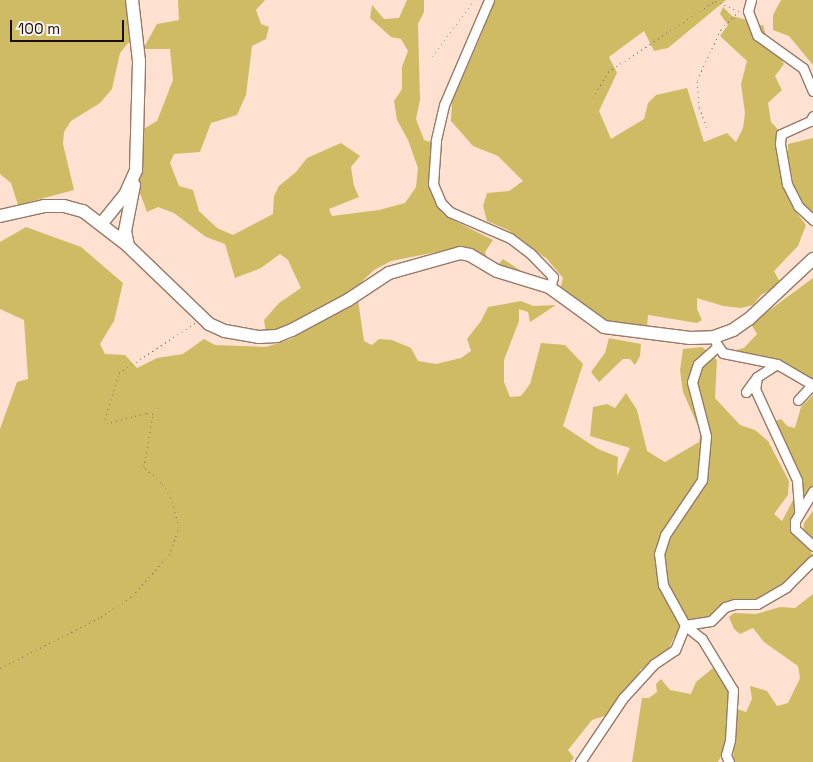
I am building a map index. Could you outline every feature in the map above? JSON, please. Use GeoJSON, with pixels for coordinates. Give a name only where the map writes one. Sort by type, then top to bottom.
{"type":"FeatureCollection","features":[{"type":"Feature","properties":{"kind":"street"},"geometry":{"type":"LineString","coordinates":[[129,247],[125,231],[136,170],[139,61],[132,0]]}},
{"type":"Feature","properties":{"kind":"street"},"geometry":{"type":"LineString","coordinates":[[489,0],[444,105],[436,141],[433,184],[441,203],[450,212],[510,238],[530,254],[553,277],[550,288]]}},
{"type":"Feature","properties":{"kind":"street"},"geometry":{"type":"LineString","coordinates":[[751,0],[744,11],[757,35],[803,68],[813,91]]}},
{"type":"Feature","properties":{"kind":"street"},"geometry":{"type":"LineString","coordinates":[[813,116],[810,122],[781,134],[780,144],[787,184],[798,206],[813,220]]}},
{"type":"Feature","properties":{"kind":"street"},"geometry":{"type":"LineString","coordinates":[[102,223],[125,195],[136,170]]}},
{"type":"Feature","properties":{"kind":"street"},"geometry":{"type":"LineString","coordinates":[[0,216],[38,207],[64,206],[83,211],[102,223],[129,247],[201,318],[225,331],[276,336],[348,300],[380,277],[454,254],[470,254],[497,271],[550,288],[604,327],[715,342],[723,353],[777,364],[813,385],[798,400]]}},
{"type":"Feature","properties":{"kind":"street"},"geometry":{"type":"LineString","coordinates":[[729,762],[726,755],[730,740],[733,690],[702,639],[685,625],[663,585],[659,554],[665,535],[702,480],[706,436],[692,382],[698,364],[715,342],[749,319],[813,259]]}},
{"type":"Feature","properties":{"kind":"street"},"geometry":{"type":"LineString","coordinates":[[746,392],[757,377],[777,364]]}},
{"type":"Feature","properties":{"kind":"street"},"geometry":{"type":"LineString","coordinates":[[757,377],[758,401],[797,480],[799,512],[795,529],[813,546]]}},
{"type":"Feature","properties":{"kind":"street"},"geometry":{"type":"LineString","coordinates":[[799,512],[813,491]]}},
{"type":"Feature","properties":{"kind":"street"},"geometry":{"type":"LineString","coordinates":[[685,625],[711,621],[724,607],[757,604],[786,587],[813,560]]}},
{"type":"Feature","properties":{"kind":"street"},"geometry":{"type":"LineString","coordinates":[[580,762],[623,698],[654,664],[675,650],[685,625]]}},
{"type":"Feature","properties":{"kind":"path"},"geometry":{"type":"LineString","coordinates":[[432,56],[474,0]]}},
{"type":"Feature","properties":{"kind":"path"},"geometry":{"type":"LineString","coordinates":[[593,98],[608,72],[715,1],[744,11]]}},
{"type":"Feature","properties":{"kind":"path"},"geometry":{"type":"LineString","coordinates":[[707,127],[699,107],[698,80],[706,56],[721,29],[744,11]]}},
{"type":"Feature","properties":{"kind":"path"},"geometry":{"type":"LineString","coordinates":[[0,668],[101,617],[132,596],[170,555],[179,527],[171,497],[161,482],[144,467],[152,414],[146,413],[108,423],[105,419],[119,374],[158,351],[201,318]]}},
{"type":"Feature","properties":{"kind":"shaded area"},"geometry":{"type":"Polygon","coordinates":[[[0,0],[135,0],[142,36],[128,43],[120,53],[112,89],[100,103],[71,121],[64,132],[63,144],[74,190],[18,205],[11,183],[0,174],[0,0]]]}},
{"type":"Feature","properties":{"kind":"shaded area"},"geometry":{"type":"Polygon","coordinates":[[[178,0],[265,0],[256,10],[261,24],[269,27],[266,39],[252,46],[246,95],[237,115],[211,123],[200,152],[174,154],[170,163],[179,186],[193,190],[199,211],[217,228],[233,235],[273,214],[274,196],[279,186],[296,172],[307,158],[341,143],[360,156],[351,167],[354,186],[359,197],[329,209],[332,216],[379,210],[405,203],[416,187],[418,168],[408,140],[397,120],[394,101],[402,89],[402,67],[408,51],[401,39],[391,37],[370,18],[372,5],[384,19],[399,18],[407,0],[424,0],[424,12],[418,24],[420,100],[416,119],[424,140],[431,142],[439,207],[447,217],[493,240],[485,252],[487,258],[498,265],[503,259],[524,273],[514,273],[447,250],[391,261],[374,270],[350,293],[305,319],[266,333],[264,320],[279,303],[301,288],[288,260],[280,254],[261,268],[235,278],[225,244],[206,237],[174,213],[158,207],[147,212],[136,182],[140,131],[157,121],[173,80],[170,49],[143,49],[157,24],[179,20],[178,0]]]}},
{"type":"Feature","properties":{"kind":"shaded area"},"geometry":{"type":"Polygon","coordinates":[[[493,0],[726,0],[668,48],[654,51],[644,31],[609,57],[617,73],[599,111],[611,139],[644,119],[648,103],[656,95],[687,88],[704,142],[727,133],[736,142],[743,128],[745,113],[741,84],[747,61],[720,36],[728,25],[720,14],[723,7],[732,16],[751,21],[754,26],[763,25],[766,35],[763,43],[778,53],[784,64],[775,76],[782,90],[768,103],[771,122],[781,133],[783,180],[793,208],[806,225],[798,246],[774,271],[781,284],[761,295],[753,305],[741,308],[723,306],[697,298],[697,309],[702,320],[697,323],[648,315],[647,327],[608,324],[560,290],[563,278],[547,259],[508,230],[487,221],[483,206],[487,193],[509,191],[523,181],[498,156],[473,146],[451,121],[452,102],[482,33],[493,0]]]}},
{"type":"Feature","properties":{"kind":"shaded area"},"geometry":{"type":"Polygon","coordinates":[[[781,0],[813,0],[813,65],[789,36],[773,30],[773,15],[781,0]]]}},
{"type":"Feature","properties":{"kind":"shaded area"},"geometry":{"type":"Polygon","coordinates":[[[813,138],[813,218],[798,203],[788,159],[788,144],[813,138]]]}},
{"type":"Feature","properties":{"kind":"shaded area"},"geometry":{"type":"Polygon","coordinates":[[[26,227],[81,247],[123,283],[114,321],[100,344],[105,354],[125,355],[137,368],[157,358],[183,354],[204,339],[215,345],[266,347],[291,339],[358,300],[364,341],[372,345],[379,339],[392,340],[411,348],[418,361],[436,364],[461,358],[471,351],[467,339],[481,321],[488,307],[521,301],[533,306],[556,305],[530,322],[528,312],[519,309],[519,321],[504,360],[504,382],[510,397],[521,396],[530,384],[541,343],[565,345],[583,364],[563,426],[598,449],[618,457],[617,476],[630,448],[590,436],[593,407],[607,404],[615,408],[626,393],[637,410],[647,451],[665,462],[699,442],[701,433],[683,392],[680,370],[683,349],[702,347],[717,360],[715,398],[740,425],[755,430],[768,441],[789,481],[788,495],[774,514],[782,521],[802,483],[773,422],[781,419],[787,426],[795,428],[801,407],[813,395],[813,493],[795,531],[813,555],[813,563],[776,597],[729,606],[703,628],[674,637],[666,655],[640,670],[638,688],[617,712],[592,720],[568,750],[574,758],[570,762],[0,762],[0,429],[17,382],[28,379],[24,320],[0,309],[0,242],[26,227]]]}},
{"type":"Feature","properties":{"kind":"shaded area"},"geometry":{"type":"Polygon","coordinates":[[[813,278],[813,386],[789,375],[735,359],[732,351],[744,348],[757,334],[751,324],[813,278]]]}},
{"type":"Feature","properties":{"kind":"shaded area"},"geometry":{"type":"Polygon","coordinates":[[[609,338],[641,344],[640,356],[635,365],[630,359],[623,359],[599,382],[591,372],[605,353],[609,338]]]}},
{"type":"Feature","properties":{"kind":"shaded area"},"geometry":{"type":"Polygon","coordinates":[[[813,511],[813,540],[803,533],[804,523],[813,511]]]}},
{"type":"Feature","properties":{"kind":"shaded area"},"geometry":{"type":"Polygon","coordinates":[[[813,594],[813,762],[733,762],[737,709],[746,712],[752,699],[750,686],[767,691],[777,706],[788,703],[800,678],[798,666],[764,642],[753,628],[740,634],[734,629],[729,617],[734,613],[756,614],[780,607],[795,608],[813,594]]]}},
{"type":"Feature","properties":{"kind":"shaded area"},"geometry":{"type":"Polygon","coordinates":[[[713,668],[727,683],[733,699],[728,742],[718,762],[632,762],[642,698],[649,698],[657,692],[656,684],[661,679],[670,690],[691,694],[696,682],[713,668]]]}}]}
